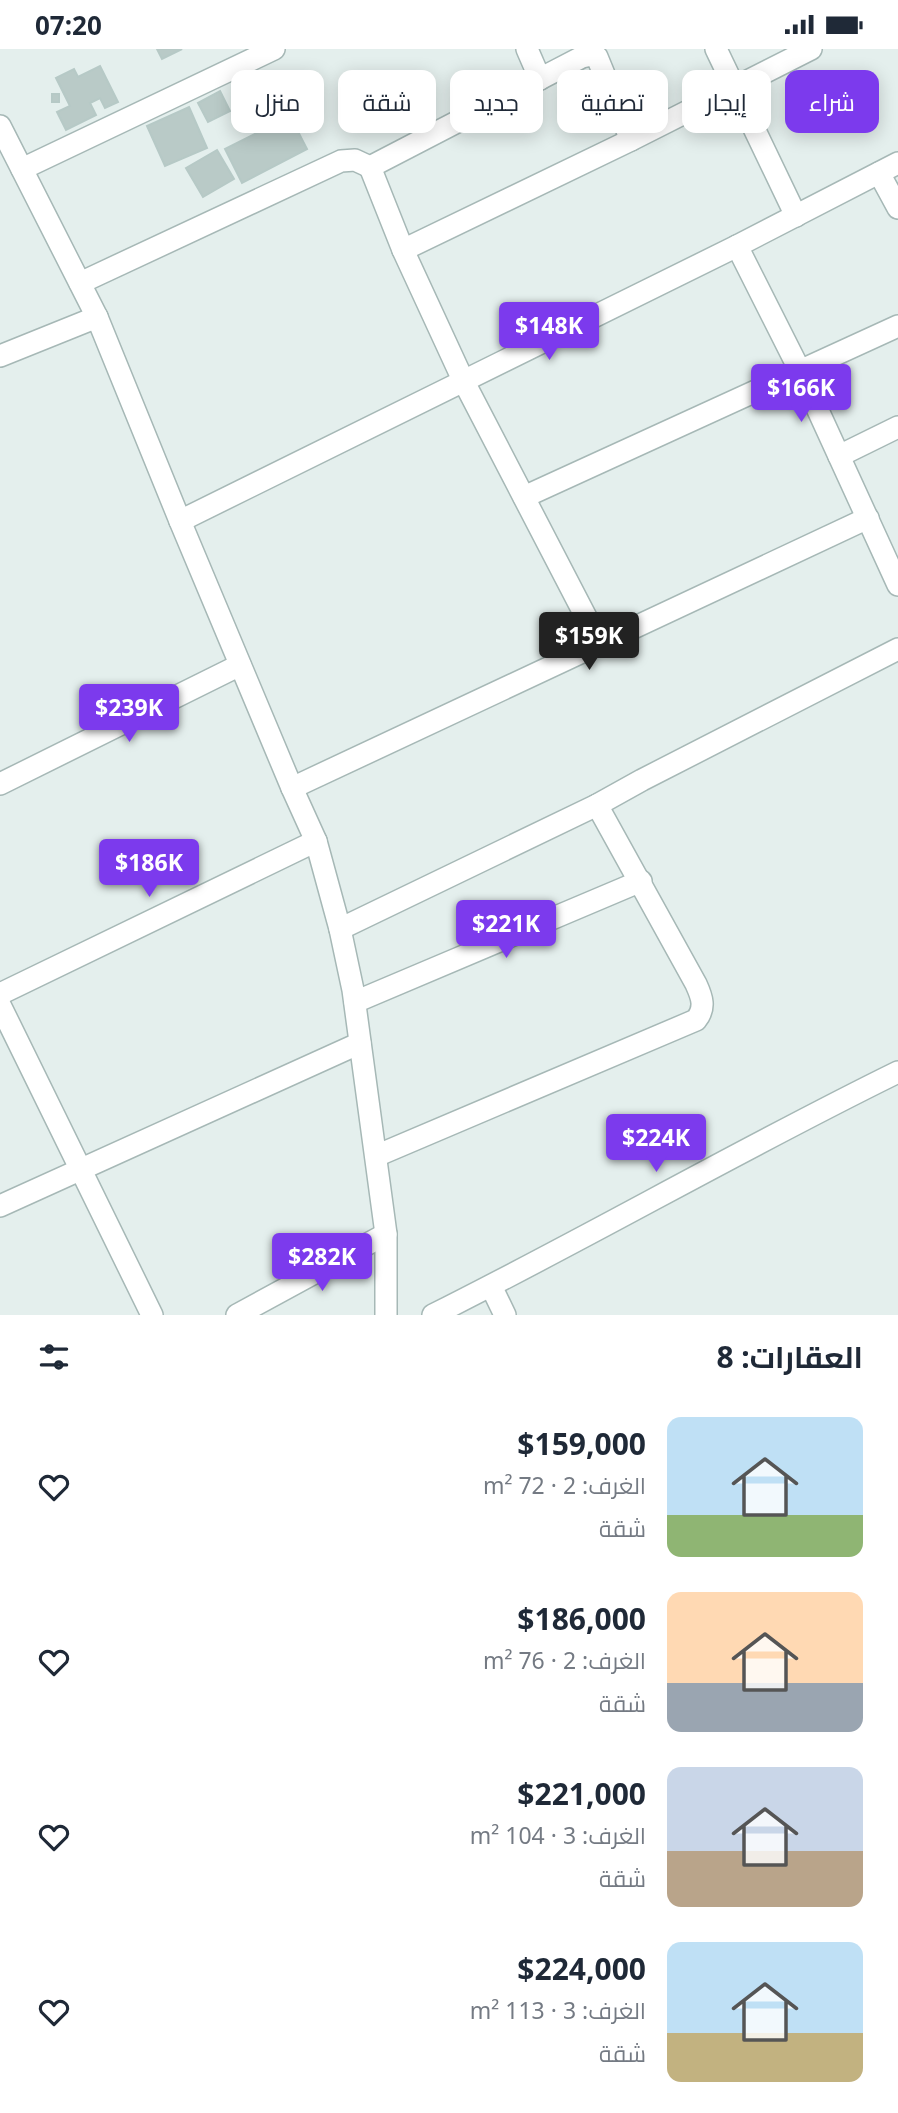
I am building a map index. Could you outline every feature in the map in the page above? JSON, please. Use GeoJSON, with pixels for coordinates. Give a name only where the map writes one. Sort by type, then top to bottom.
{"type":"FeatureCollection","features":[{"type":"Feature","properties":{"kind":"street"},"geometry":{"type":"LineString","coordinates":[[22,169],[274,49]]}},
{"type":"Feature","properties":{"kind":"street"},"geometry":{"type":"LineString","coordinates":[[527,49],[536,70]]}},
{"type":"Feature","properties":{"kind":"street"},"geometry":{"type":"LineString","coordinates":[[716,49],[726,70]]}},
{"type":"Feature","properties":{"kind":"street"},"geometry":{"type":"LineString","coordinates":[[770,70],[811,49]]}},
{"type":"Feature","properties":{"kind":"street"},"geometry":{"type":"LineString","coordinates":[[543,77],[582,57],[597,57],[631,140]]}},
{"type":"Feature","properties":{"kind":"street"},"geometry":{"type":"LineString","coordinates":[[403,250],[682,114]]}},
{"type":"Feature","properties":{"kind":"street"},"geometry":{"type":"LineString","coordinates":[[0,126],[97,317],[240,665],[316,841],[340,929],[355,1002],[386,1234],[386,1315]]}},
{"type":"Feature","properties":{"kind":"street"},"geometry":{"type":"LineString","coordinates":[[370,167],[450,126]]}},
{"type":"Feature","properties":{"kind":"street"},"geometry":{"type":"LineString","coordinates":[[756,133],[796,216]]}},
{"type":"Feature","properties":{"kind":"street"},"geometry":{"type":"LineString","coordinates":[[80,283],[341,161],[355,160],[370,167],[403,250],[463,380],[600,644]]}},
{"type":"Feature","properties":{"kind":"street"},"geometry":{"type":"LineString","coordinates":[[180,521],[889,168],[898,208]]}},
{"type":"Feature","properties":{"kind":"street"},"geometry":{"type":"LineString","coordinates":[[737,246],[800,371],[897,582]]}},
{"type":"Feature","properties":{"kind":"street"},"geometry":{"type":"LineString","coordinates":[[0,356],[97,317]]}},
{"type":"Feature","properties":{"kind":"street"},"geometry":{"type":"LineString","coordinates":[[524,497],[898,326]]}},
{"type":"Feature","properties":{"kind":"street"},"geometry":{"type":"LineString","coordinates":[[839,456],[898,427]]}},
{"type":"Feature","properties":{"kind":"street"},"geometry":{"type":"LineString","coordinates":[[292,788],[868,518]]}},
{"type":"Feature","properties":{"kind":"street"},"geometry":{"type":"LineString","coordinates":[[340,929],[597,805],[898,649]]}},
{"type":"Feature","properties":{"kind":"street"},"geometry":{"type":"LineString","coordinates":[[0,784],[240,665]]}},
{"type":"Feature","properties":{"kind":"street"},"geometry":{"type":"LineString","coordinates":[[376,1156],[696,1020],[701,1014],[703,1004],[696,984],[597,805]]}},
{"type":"Feature","properties":{"kind":"street"},"geometry":{"type":"LineString","coordinates":[[0,994],[316,841]]}},
{"type":"Feature","properties":{"kind":"street"},"geometry":{"type":"LineString","coordinates":[[355,1002],[641,881]]}},
{"type":"Feature","properties":{"kind":"street"},"geometry":{"type":"LineString","coordinates":[[0,1005],[152,1315]]}},
{"type":"Feature","properties":{"kind":"street"},"geometry":{"type":"LineString","coordinates":[[0,1206],[360,1043]]}},
{"type":"Feature","properties":{"kind":"street"},"geometry":{"type":"LineString","coordinates":[[433,1315],[799,1121],[898,1072]]}},
{"type":"Feature","properties":{"kind":"street"},"geometry":{"type":"LineString","coordinates":[[237,1315],[386,1234]]}},
{"type":"Feature","properties":{"kind":"street"},"geometry":{"type":"LineString","coordinates":[[491,1286],[506,1315]]}},
{"type":"Feature","properties":{"kind":"building"},"geometry":{"type":"Polygon","coordinates":[[[157,49],[182,49],[162,59],[157,49]]]}},
{"type":"Feature","properties":{"kind":"building"},"geometry":{"type":"Polygon","coordinates":[[[100,66],[118,102],[105,108],[100,98],[90,103],[96,115],[66,130],[57,112],[70,106],[56,78],[74,69],[78,77],[100,66]]]}},
{"type":"Feature","properties":{"kind":"building"},"geometry":{"type":"Polygon","coordinates":[[[220,91],[230,111],[208,122],[198,103],[220,91]]]}},
{"type":"Feature","properties":{"kind":"building"},"geometry":{"type":"Polygon","coordinates":[[[52,94],[59,94],[59,102],[52,102],[52,94]]]}},
{"type":"Feature","properties":{"kind":"building"},"geometry":{"type":"Polygon","coordinates":[[[189,107],[207,148],[165,166],[147,126],[189,107]]]}},
{"type":"Feature","properties":{"kind":"building"},"geometry":{"type":"Polygon","coordinates":[[[257,133],[299,133],[307,149],[242,183],[225,149],[257,133]]]}},
{"type":"Feature","properties":{"kind":"building"},"geometry":{"type":"Polygon","coordinates":[[[217,150],[234,179],[203,197],[186,168],[217,150]]]}}]}
